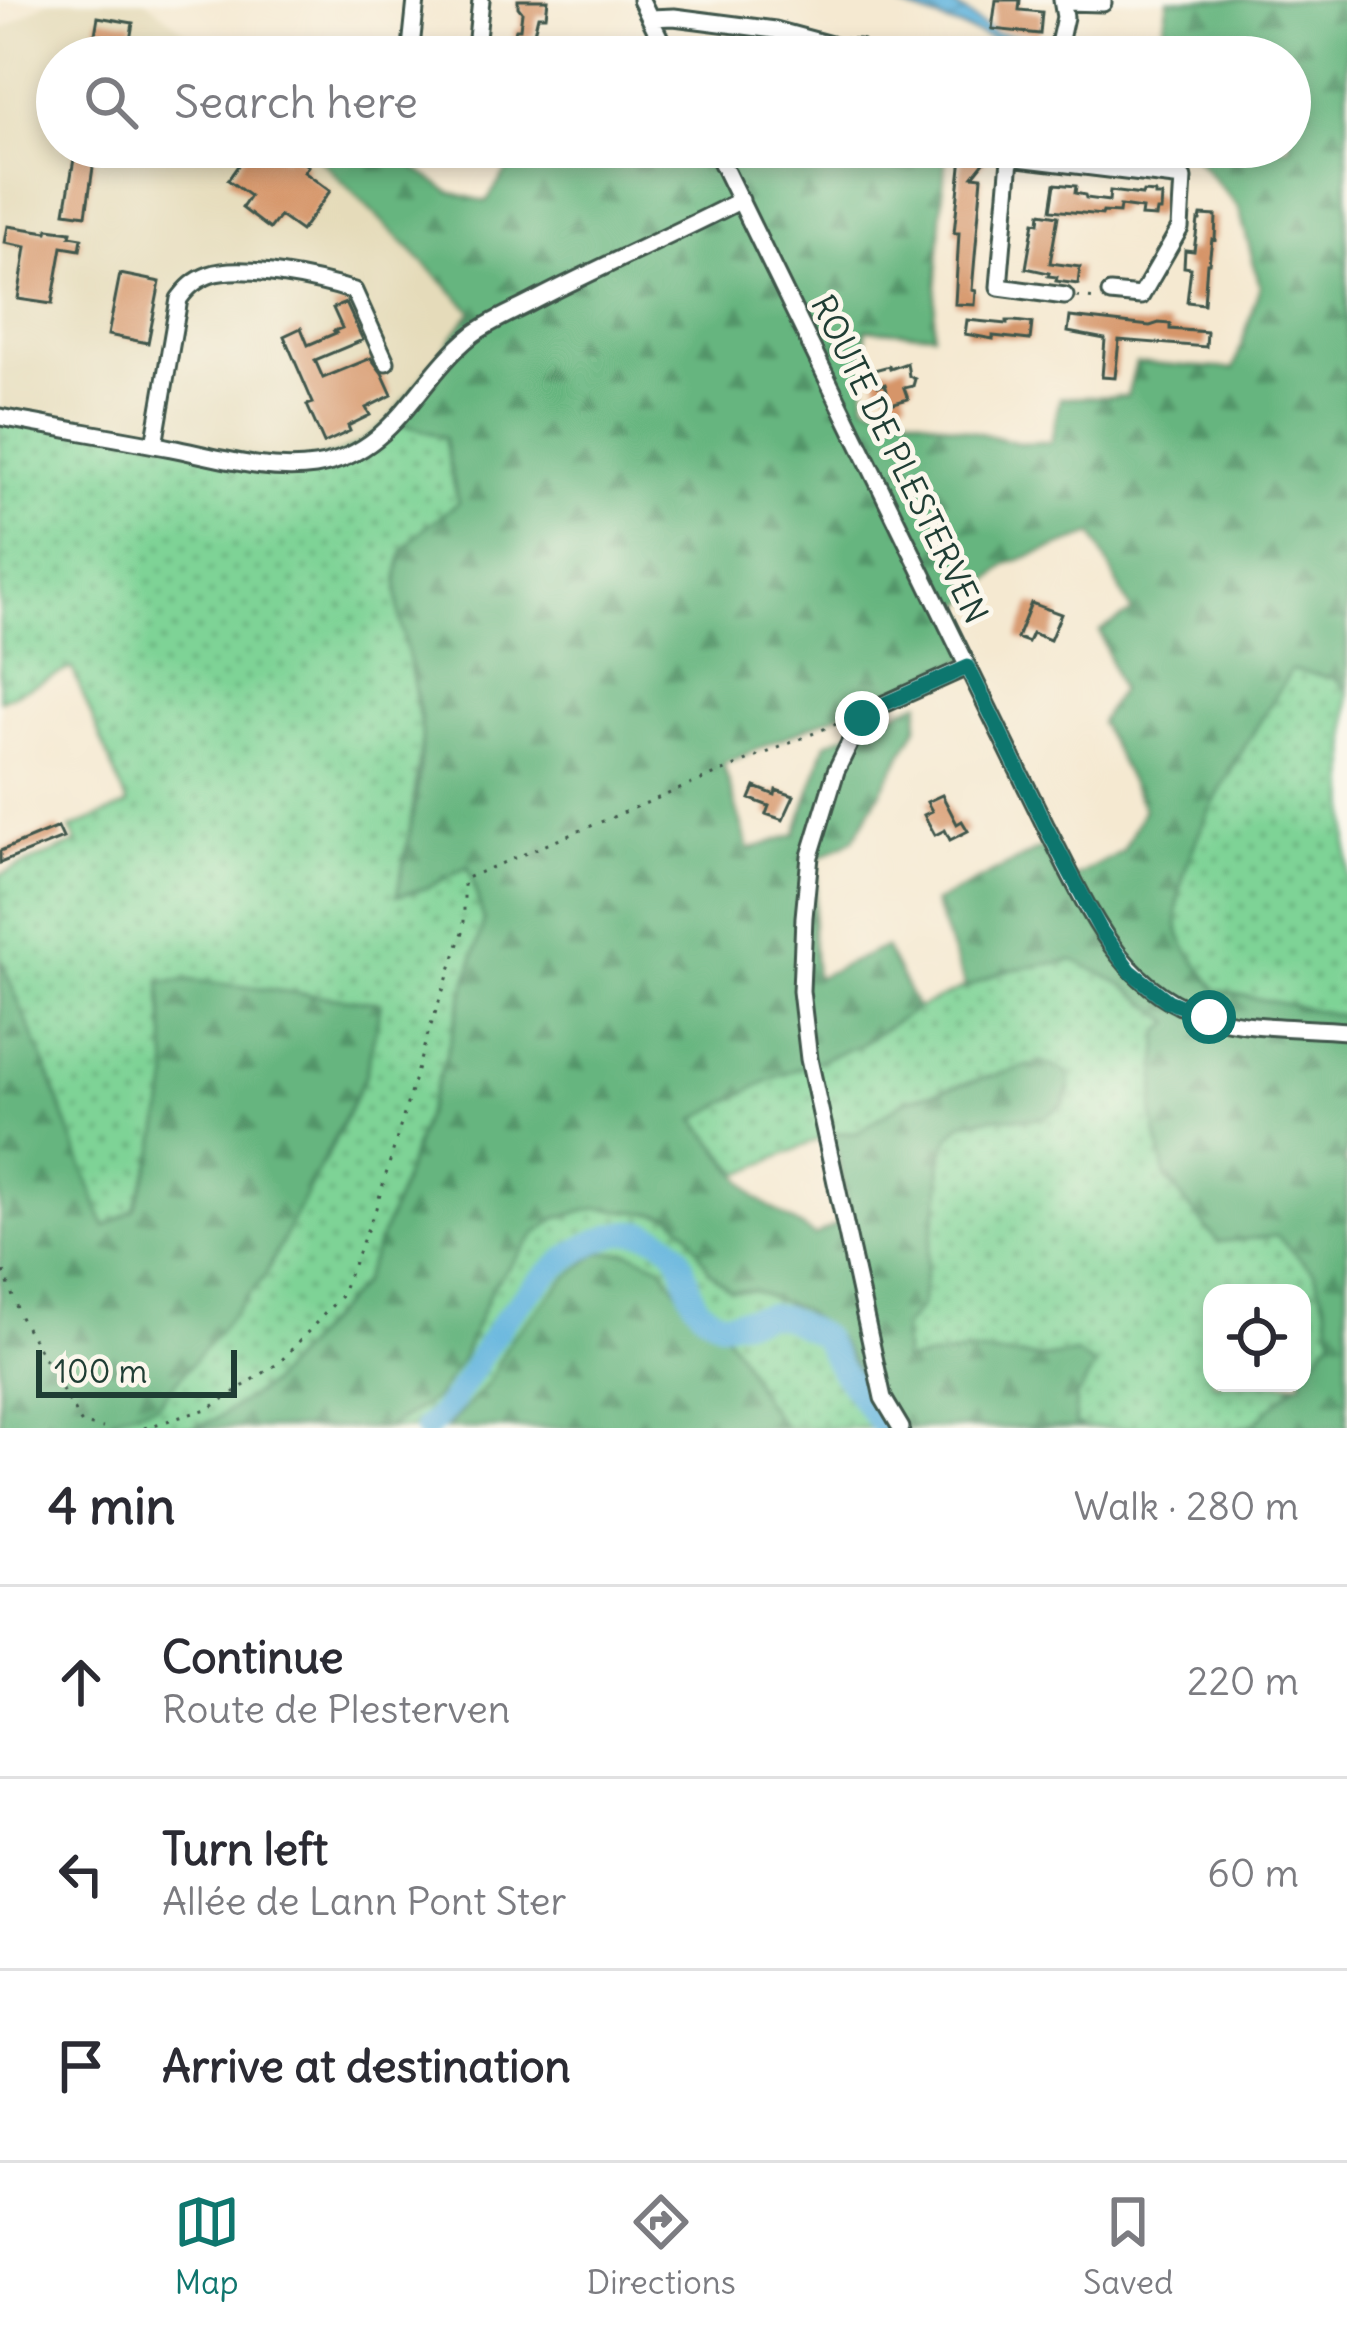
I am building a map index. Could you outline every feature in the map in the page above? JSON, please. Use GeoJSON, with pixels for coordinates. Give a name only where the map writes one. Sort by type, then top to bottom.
{"type":"FeatureCollection","features":[{"type":"Feature","properties":{"kind":"street"},"geometry":{"type":"LineString","coordinates":[[412,36],[416,0]]}},
{"type":"Feature","properties":{"kind":"street"},"geometry":{"type":"LineString","coordinates":[[477,36],[481,0]]}},
{"type":"Feature","properties":{"kind":"street"},"geometry":{"type":"LineString","coordinates":[[641,0],[659,36]]}},
{"type":"Feature","properties":{"kind":"street"},"geometry":{"type":"LineString","coordinates":[[1061,36],[1063,1],[1103,0]]}},
{"type":"Feature","properties":{"kind":"street"},"geometry":{"type":"LineString","coordinates":[[650,18],[674,17],[797,36]]}},
{"type":"Feature","properties":{"kind":"street","name":"ROUTE DE PLESTERVEN"},"geometry":{"type":"LineString","coordinates":[[725,168],[1101,931],[1130,971],[1168,1001],[1209,1017],[1347,1031]]}},
{"type":"Feature","properties":{"kind":"street"},"geometry":{"type":"LineString","coordinates":[[1010,168],[999,287],[1065,296]]}},
{"type":"Feature","properties":{"kind":"street"},"geometry":{"type":"LineString","coordinates":[[1110,293],[1142,296],[1180,228],[1183,178],[1117,168]]}},
{"type":"Feature","properties":{"kind":"street"},"geometry":{"type":"LineString","coordinates":[[0,417],[248,463],[290,468],[338,460],[367,446],[406,412],[432,376],[474,334],[741,200]]}},
{"type":"Feature","properties":{"kind":"street"},"geometry":{"type":"LineString","coordinates":[[154,445],[179,299],[190,285],[208,275],[235,270],[313,278],[354,291],[386,362]]}},
{"type":"Feature","properties":{"kind":"street"},"geometry":{"type":"LineString","coordinates":[[902,1428],[883,1398],[809,1059],[801,991],[804,917],[810,856],[836,771],[862,718],[968,667]]}},
{"type":"Feature","properties":{"kind":"path"},"geometry":{"type":"LineString","coordinates":[[1065,296],[1099,299],[1110,293]]}},
{"type":"Feature","properties":{"kind":"path"},"geometry":{"type":"LineString","coordinates":[[144,1428],[210,1408],[228,1397],[280,1362],[340,1297],[376,1208],[464,929],[464,879],[850,718],[862,718]]}},
{"type":"Feature","properties":{"kind":"path"},"geometry":{"type":"LineString","coordinates":[[0,1260],[20,1317],[82,1424],[103,1428]]}},
{"type":"Feature","properties":{"kind":"shaded area"},"geometry":{"type":"Polygon","coordinates":[[[50,0],[145,0],[191,36],[36,36],[36,168],[329,168],[472,311],[389,420],[334,456],[280,463],[0,411],[0,31],[50,0]]]}},
{"type":"Feature","properties":{"kind":"green space"},"geometry":{"type":"Polygon","coordinates":[[[1168,0],[1347,0],[1347,691],[1335,678],[1291,670],[1197,837],[1178,907],[1180,935],[1216,990],[1347,1017],[1347,1428],[1237,1428],[1254,1424],[1288,1392],[1311,1392],[1311,1364],[1332,1336],[1314,1272],[1277,1236],[1218,1242],[1166,1178],[1153,1115],[1160,1032],[1172,1022],[1124,985],[1074,960],[1003,971],[966,988],[934,903],[1044,847],[1063,884],[1123,851],[1144,809],[1100,722],[1120,690],[1100,631],[1132,612],[1093,534],[1007,564],[955,613],[976,655],[723,764],[749,850],[796,834],[826,743],[920,702],[917,727],[854,839],[819,858],[812,932],[816,978],[885,947],[917,1008],[860,1045],[773,1078],[695,1119],[756,1198],[815,1236],[849,1217],[833,1133],[857,1133],[906,1100],[1042,1062],[1069,1073],[1065,1103],[1042,1119],[998,1117],[963,1122],[950,1136],[940,1160],[940,1193],[921,1306],[903,1327],[904,1361],[969,1352],[1045,1358],[1076,1353],[1095,1366],[1076,1398],[1075,1423],[1084,1428],[894,1428],[838,1339],[801,1309],[753,1290],[730,1290],[710,1272],[689,1233],[671,1215],[597,1208],[556,1218],[536,1234],[492,1287],[463,1357],[436,1398],[386,1428],[193,1428],[216,1419],[268,1385],[362,1283],[444,1062],[484,921],[468,866],[429,887],[397,896],[422,739],[400,620],[398,573],[412,540],[458,503],[444,437],[389,420],[472,311],[329,168],[414,168],[450,192],[486,202],[509,168],[945,168],[933,334],[866,329],[864,403],[1018,443],[1051,442],[1060,398],[1127,396],[1136,363],[1234,369],[1260,286],[1239,208],[1204,168],[1311,168],[1311,36],[1162,36],[1168,0]]]}},
{"type":"Feature","properties":{"kind":"green space"},"geometry":{"type":"Polygon","coordinates":[[[0,411],[280,463],[334,456],[389,420],[444,437],[458,504],[403,551],[397,590],[422,736],[397,895],[429,887],[468,865],[484,921],[444,1062],[362,1283],[268,1385],[216,1419],[193,1428],[106,1428],[121,1414],[157,1405],[327,1157],[365,1077],[381,1003],[188,980],[161,982],[169,1078],[154,1155],[134,1209],[104,1228],[47,1069],[0,958],[0,875],[77,843],[70,829],[128,805],[72,668],[0,700],[0,411]]]}},
{"type":"Feature","properties":{"kind":"green space"},"geometry":{"type":"Polygon","coordinates":[[[1291,670],[1335,678],[1347,691],[1347,1017],[1216,990],[1180,935],[1178,907],[1197,837],[1291,670]]]}},
{"type":"Feature","properties":{"kind":"green space"},"geometry":{"type":"Polygon","coordinates":[[[0,958],[105,1227],[134,1209],[154,1155],[169,1078],[160,982],[188,980],[381,1003],[365,1077],[265,1276],[157,1405],[121,1414],[106,1428],[0,1428],[0,958]]]}},
{"type":"Feature","properties":{"kind":"green space"},"geometry":{"type":"Polygon","coordinates":[[[1074,960],[1124,985],[1173,1022],[1160,1032],[1153,1115],[1166,1178],[1218,1242],[1277,1235],[1314,1272],[1332,1337],[1311,1364],[1311,1284],[1203,1284],[1203,1392],[1288,1392],[1254,1424],[1084,1428],[1075,1423],[1076,1353],[1045,1358],[969,1352],[904,1362],[903,1327],[921,1306],[940,1193],[940,1160],[950,1136],[963,1122],[998,1117],[1042,1119],[950,1089],[906,1100],[857,1133],[833,1133],[740,1174],[695,1118],[773,1078],[860,1045],[917,1008],[1003,971],[1074,960]]]}},
{"type":"Feature","properties":{"kind":"green space"},"geometry":{"type":"Polygon","coordinates":[[[597,1208],[671,1215],[689,1233],[710,1272],[801,1309],[838,1339],[893,1428],[785,1428],[722,1329],[696,1316],[678,1289],[511,1338],[488,1384],[446,1428],[386,1428],[436,1398],[463,1357],[492,1287],[536,1234],[556,1218],[597,1208]]]}},
{"type":"Feature","properties":{"kind":"green space"},"geometry":{"type":"Polygon","coordinates":[[[629,1252],[661,1266],[696,1316],[722,1329],[785,1428],[446,1428],[488,1384],[511,1338],[566,1278],[598,1253],[629,1252]]]}},
{"type":"Feature","properties":{"kind":"water"},"geometry":{"type":"Polygon","coordinates":[[[884,0],[947,0],[994,33],[1017,36],[985,36],[884,0]]]}},
{"type":"Feature","properties":{"kind":"building"},"geometry":{"type":"Polygon","coordinates":[[[518,0],[548,0],[546,16],[538,16],[533,36],[514,36],[520,29],[518,0]]]}},
{"type":"Feature","properties":{"kind":"building"},"geometry":{"type":"Polygon","coordinates":[[[996,0],[1020,0],[1019,10],[1042,12],[1040,34],[992,29],[996,0]]]}},
{"type":"Feature","properties":{"kind":"building"},"geometry":{"type":"Polygon","coordinates":[[[98,17],[133,23],[131,36],[95,36],[98,17]]]}},
{"type":"Feature","properties":{"kind":"building"},"geometry":{"type":"Polygon","coordinates":[[[72,168],[93,168],[86,215],[65,212],[72,168]]]}},
{"type":"Feature","properties":{"kind":"building"},"geometry":{"type":"Polygon","coordinates":[[[236,168],[307,168],[304,172],[330,191],[301,231],[280,216],[270,229],[242,208],[250,196],[228,180],[236,168]]]}},
{"type":"Feature","properties":{"kind":"building"},"geometry":{"type":"Polygon","coordinates":[[[961,168],[979,168],[973,176],[982,177],[972,290],[976,291],[975,305],[955,304],[959,233],[954,233],[961,168]]]}},
{"type":"Feature","properties":{"kind":"building"},"geometry":{"type":"Polygon","coordinates":[[[1055,184],[1076,186],[1075,193],[1086,198],[1109,201],[1110,191],[1155,193],[1162,196],[1161,211],[1156,217],[1120,206],[1119,213],[1102,215],[1051,210],[1055,184]]]}},
{"type":"Feature","properties":{"kind":"building"},"geometry":{"type":"Polygon","coordinates":[[[1040,213],[1058,216],[1050,263],[1080,267],[1078,284],[1056,281],[1049,273],[1026,268],[1040,213]]]}},
{"type":"Feature","properties":{"kind":"building"},"geometry":{"type":"Polygon","coordinates":[[[1201,215],[1216,216],[1204,304],[1187,302],[1191,268],[1184,267],[1185,250],[1194,251],[1201,215]]]}},
{"type":"Feature","properties":{"kind":"building"},"geometry":{"type":"Polygon","coordinates":[[[8,226],[71,232],[70,236],[82,238],[80,250],[62,247],[52,304],[18,299],[26,247],[5,243],[8,226]]]}},
{"type":"Feature","properties":{"kind":"building"},"geometry":{"type":"Polygon","coordinates":[[[120,274],[160,282],[148,343],[108,335],[120,274]]]}},
{"type":"Feature","properties":{"kind":"building"},"geometry":{"type":"Polygon","coordinates":[[[346,303],[363,340],[315,360],[323,378],[371,358],[392,395],[366,408],[370,415],[348,426],[350,431],[324,443],[307,405],[313,403],[284,336],[301,328],[308,345],[336,333],[342,328],[333,308],[346,303]]]}},
{"type":"Feature","properties":{"kind":"building"},"geometry":{"type":"Polygon","coordinates":[[[1070,317],[1170,324],[1170,329],[1207,332],[1206,347],[1119,340],[1115,378],[1102,377],[1105,339],[1068,332],[1070,317]]]}},
{"type":"Feature","properties":{"kind":"building"},"geometry":{"type":"Polygon","coordinates":[[[967,320],[1032,323],[1030,340],[965,334],[967,320]]]}},
{"type":"Feature","properties":{"kind":"building"},"geometry":{"type":"Polygon","coordinates":[[[907,363],[909,376],[915,379],[913,386],[904,388],[908,399],[891,404],[874,370],[907,363]]]}},
{"type":"Feature","properties":{"kind":"building"},"geometry":{"type":"Polygon","coordinates":[[[1031,603],[1061,614],[1050,640],[1032,633],[1028,642],[1017,638],[1031,603]]]}},
{"type":"Feature","properties":{"kind":"building"},"geometry":{"type":"Polygon","coordinates":[[[755,787],[794,796],[783,820],[766,814],[769,806],[750,799],[755,787]]]}},
{"type":"Feature","properties":{"kind":"building"},"geometry":{"type":"Polygon","coordinates":[[[942,795],[957,824],[962,821],[968,831],[950,840],[945,830],[935,835],[924,815],[932,811],[927,802],[942,795]]]}},
{"type":"Feature","properties":{"kind":"building"},"geometry":{"type":"Polygon","coordinates":[[[58,827],[63,838],[0,863],[0,851],[58,827]]]}},
{"type":"Feature","properties":{"kind":"waterway"},"geometry":{"type":"LineString","coordinates":[[426,1428],[449,1405],[501,1325],[532,1289],[575,1253],[622,1233],[645,1233],[674,1249],[699,1308],[722,1323],[784,1317],[823,1337],[884,1428]]}},
{"type":"Feature","properties":{"kind":"route"},"geometry":{"type":"LineString","coordinates":[[862,718],[968,667],[1101,931],[1130,971],[1168,1001],[1209,1017]]}}]}
